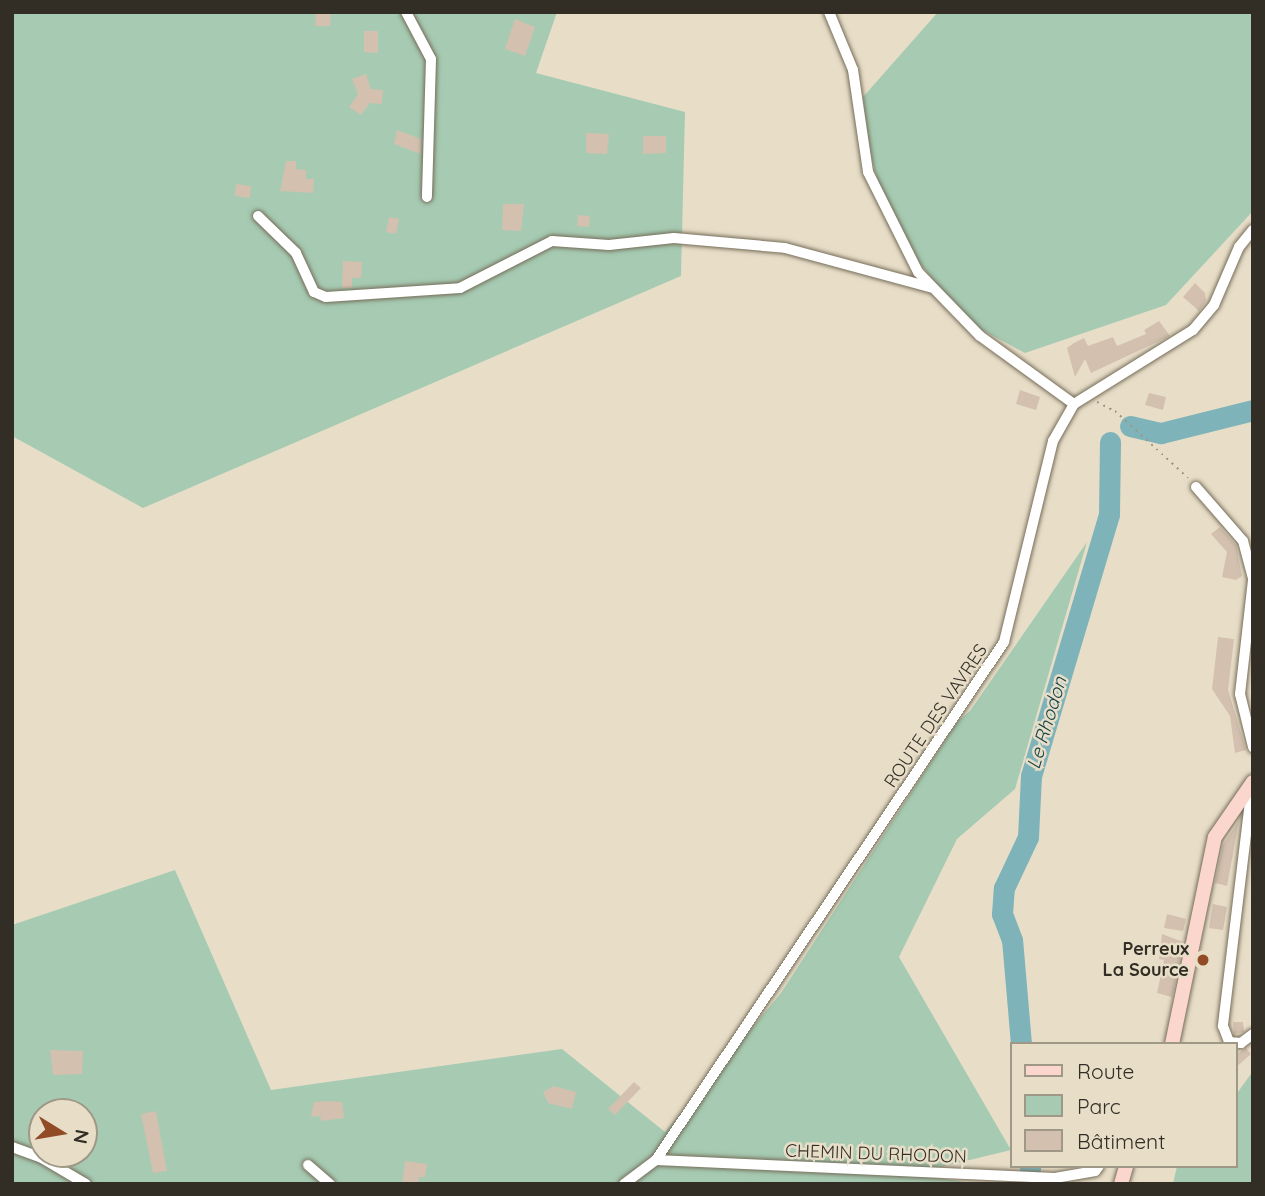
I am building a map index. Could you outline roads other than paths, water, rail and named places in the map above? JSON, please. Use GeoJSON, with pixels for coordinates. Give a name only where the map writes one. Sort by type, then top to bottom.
{"type":"FeatureCollection","features":[{"type":"Feature","properties":{"kind":"main road"},"geometry":{"type":"LineString","coordinates":[[1172,1042],[1215,837],[1253,781]]}},
{"type":"Feature","properties":{"kind":"street"},"geometry":{"type":"LineString","coordinates":[[406,12],[431,59],[427,197]]}},
{"type":"Feature","properties":{"kind":"street"},"geometry":{"type":"LineString","coordinates":[[828,12],[853,70],[868,172],[918,272],[980,336],[1074,404]]}},
{"type":"Feature","properties":{"kind":"street"},"geometry":{"type":"LineString","coordinates":[[258,216],[296,253],[314,292],[326,297],[460,288],[552,241],[609,245],[674,237],[785,248],[933,288]]}},
{"type":"Feature","properties":{"kind":"street","name":"ROUTE DES VAVRES"},"geometry":{"type":"LineString","coordinates":[[624,1184],[656,1160],[1004,642],[1054,441],[1074,404],[1193,330],[1214,305],[1239,247],[1253,230]]}},
{"type":"Feature","properties":{"kind":"street"},"geometry":{"type":"LineString","coordinates":[[1196,487],[1243,541],[1253,580],[1240,694],[1253,747]]}},
{"type":"Feature","properties":{"kind":"street"},"geometry":{"type":"LineString","coordinates":[[1228,1042],[1223,1026],[1253,781]]}},
{"type":"Feature","properties":{"kind":"street"},"geometry":{"type":"LineString","coordinates":[[1237,1043],[1241,1043],[1253,1034]]}},
{"type":"Feature","properties":{"kind":"street"},"geometry":{"type":"LineString","coordinates":[[12,1147],[40,1157],[86,1184]]}},
{"type":"Feature","properties":{"kind":"street","name":"CHEMIN DU RHODON"},"geometry":{"type":"LineString","coordinates":[[656,1160],[1055,1178],[1097,1169]]}},
{"type":"Feature","properties":{"kind":"street"},"geometry":{"type":"LineString","coordinates":[[308,1165],[330,1184]]}},
{"type":"Feature","properties":{"kind":"waterway","name":"Le Rhodon"},"geometry":{"type":"LineString","coordinates":[[1130,426],[1161,433],[1253,410]]}},
{"type":"Feature","properties":{"kind":"waterway","name":"Le Rhodon"},"geometry":{"type":"LineString","coordinates":[[1021,1042],[1012,940],[1002,914],[1004,888],[1028,837],[1031,776],[1109,514],[1110,442]]}},
{"type":"Feature","properties":{"kind":"place","name":"Perreux La Source"},"geometry":{"type":"Point","coordinates":[1203,960]}}]}
